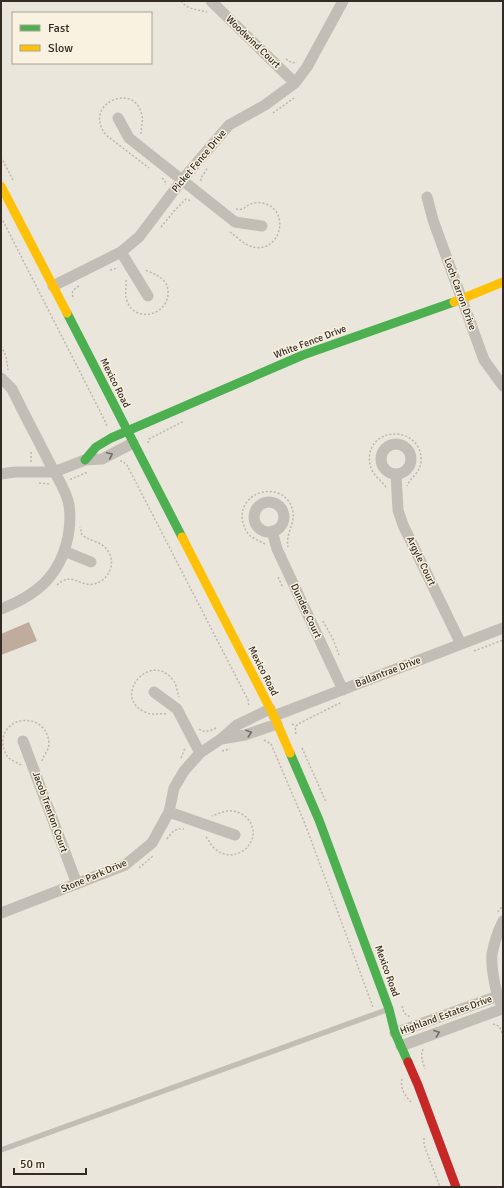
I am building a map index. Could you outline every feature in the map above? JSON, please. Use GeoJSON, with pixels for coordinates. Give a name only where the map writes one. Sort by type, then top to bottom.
{"type":"FeatureCollection","features":[{"type":"Feature","properties":{"kind":"street","name":"Woodwind Court"},"geometry":{"type":"LineString","coordinates":[[211,1],[295,83]]}},
{"type":"Feature","properties":{"kind":"street","name":"Picket Fence Drive"},"geometry":{"type":"LineString","coordinates":[[54,286],[121,252],[138,237],[182,180],[229,125],[265,105],[295,83],[307,67],[342,1]]}},
{"type":"Feature","properties":{"kind":"street"},"geometry":{"type":"LineString","coordinates":[[118,118],[129,138],[235,222],[262,226]]}},
{"type":"Feature","properties":{"kind":"street","name":"Mexico Road"},"geometry":{"type":"LineString","coordinates":[[1,186],[54,286],[274,716],[319,820],[389,1009],[395,1033],[418,1085],[456,1187]]}},
{"type":"Feature","properties":{"kind":"street","name":"Loch Carron Drive"},"geometry":{"type":"LineString","coordinates":[[427,197],[433,220],[484,360],[503,386]]}},
{"type":"Feature","properties":{"kind":"street"},"geometry":{"type":"LineString","coordinates":[[121,252],[148,296]]}},
{"type":"Feature","properties":{"kind":"street","name":"White Fence Drive"},"geometry":{"type":"LineString","coordinates":[[85,460],[96,447],[111,438],[303,355],[461,299],[503,282]]}},
{"type":"Feature","properties":{"kind":"street"},"geometry":{"type":"LineString","coordinates":[[1,378],[12,389],[68,500],[70,513],[69,529],[64,551],[58,567],[44,583],[27,597],[1,609]]}},
{"type":"Feature","properties":{"kind":"street"},"geometry":{"type":"LineString","coordinates":[[1,474],[15,472],[54,472],[85,460],[102,459],[133,443]]}},
{"type":"Feature","properties":{"kind":"street","name":"Argyle Court"},"geometry":{"type":"LineString","coordinates":[[396,474],[398,510],[403,525],[461,644]]}},
{"type":"Feature","properties":{"kind":"street","name":"Dundee Court"},"geometry":{"type":"LineString","coordinates":[[272,531],[277,549],[345,695]]}},
{"type":"Feature","properties":{"kind":"street"},"geometry":{"type":"LineString","coordinates":[[64,551],[91,562]]}},
{"type":"Feature","properties":{"kind":"street","name":"Ballantrae Drive"},"geometry":{"type":"LineString","coordinates":[[274,716],[345,695],[461,644],[503,628]]}},
{"type":"Feature","properties":{"kind":"street"},"geometry":{"type":"LineString","coordinates":[[154,692],[177,709],[200,753]]}},
{"type":"Feature","properties":{"kind":"street","name":"Stone Park Drive"},"geometry":{"type":"LineString","coordinates":[[221,739],[245,735],[274,716]]}},
{"type":"Feature","properties":{"kind":"street","name":"Stone Park Drive"},"geometry":{"type":"LineString","coordinates":[[1,913],[126,865],[152,843],[169,812],[174,788],[184,771],[200,753],[221,739],[237,725],[274,716]]}},
{"type":"Feature","properties":{"kind":"street","name":"Jacob Trenton Court"},"geometry":{"type":"LineString","coordinates":[[24,741],[77,884]]}},
{"type":"Feature","properties":{"kind":"street"},"geometry":{"type":"LineString","coordinates":[[169,812],[235,835]]}},
{"type":"Feature","properties":{"kind":"street","name":"Highland Estates Drive"},"geometry":{"type":"LineString","coordinates":[[401,1046],[503,1009],[494,980],[492,955],[497,934],[503,921]]}},
{"type":"Feature","properties":{"kind":"street","name":"Highland Estates Drive"},"geometry":{"type":"LineString","coordinates":[[395,1033],[498,996]]}},
{"type":"Feature","properties":{"kind":"lane"},"geometry":{"type":"LineString","coordinates":[[1,1150],[389,1009]]}},
{"type":"Feature","properties":{"kind":"path"},"geometry":{"type":"LineString","coordinates":[[281,54],[292,63],[299,61]]}},
{"type":"Feature","properties":{"kind":"path"},"geometry":{"type":"LineString","coordinates":[[270,115],[294,97]]}},
{"type":"Feature","properties":{"kind":"path"},"geometry":{"type":"LineString","coordinates":[[202,184],[201,178],[210,164]]}},
{"type":"Feature","properties":{"kind":"path"},"geometry":{"type":"LineString","coordinates":[[160,227],[181,203],[186,199],[191,201]]}},
{"type":"Feature","properties":{"kind":"path"},"geometry":{"type":"LineString","coordinates":[[227,229],[245,244],[256,247],[266,246],[271,243],[280,229],[279,218],[268,205],[257,203],[251,204],[242,209],[234,209]]}},
{"type":"Feature","properties":{"kind":"path"},"geometry":{"type":"LineString","coordinates":[[1,217],[106,423],[106,430]]}},
{"type":"Feature","properties":{"kind":"path"},"geometry":{"type":"LineString","coordinates":[[108,270],[117,268],[121,273]]}},
{"type":"Feature","properties":{"kind":"path"},"geometry":{"type":"LineString","coordinates":[[126,279],[125,292],[127,301],[133,310],[148,315],[158,311],[167,300],[167,285],[159,276],[142,268]]}},
{"type":"Feature","properties":{"kind":"path"},"geometry":{"type":"LineString","coordinates":[[74,302],[72,293],[73,290],[83,283]]}},
{"type":"Feature","properties":{"kind":"path"},"geometry":{"type":"LineString","coordinates":[[149,440],[187,419]]}},
{"type":"Feature","properties":{"kind":"path"},"geometry":{"type":"LineString","coordinates":[[387,493],[385,486],[372,471],[369,459],[375,443],[384,436],[390,434],[396,433],[407,436],[412,439],[419,449],[421,460],[420,466],[415,476],[409,482],[407,488]]}},
{"type":"Feature","properties":{"kind":"path"},"geometry":{"type":"LineString","coordinates":[[149,440],[149,446]]}},
{"type":"Feature","properties":{"kind":"path"},"geometry":{"type":"LineString","coordinates":[[114,462],[122,461],[127,465],[248,700],[250,705],[248,710]]}},
{"type":"Feature","properties":{"kind":"path"},"geometry":{"type":"LineString","coordinates":[[72,485],[70,479],[94,470]]}},
{"type":"Feature","properties":{"kind":"path"},"geometry":{"type":"LineString","coordinates":[[53,589],[62,580],[71,579],[87,584],[97,583],[109,573],[111,563],[109,553],[103,545],[86,537],[82,533],[80,525]]}},
{"type":"Feature","properties":{"kind":"path"},"geometry":{"type":"LineString","coordinates":[[473,652],[503,640]]}},
{"type":"Feature","properties":{"kind":"path"},"geometry":{"type":"LineString","coordinates":[[170,718],[164,714],[145,713],[137,707],[132,693],[134,683],[137,679],[141,675],[150,671],[161,671],[166,673],[176,683],[178,696],[183,702]]}},
{"type":"Feature","properties":{"kind":"path"},"geometry":{"type":"LineString","coordinates":[[296,726],[345,695]]}},
{"type":"Feature","properties":{"kind":"path"},"geometry":{"type":"LineString","coordinates":[[292,724],[296,726]]}},
{"type":"Feature","properties":{"kind":"path"},"geometry":{"type":"LineString","coordinates":[[296,726],[296,733],[299,740]]}},
{"type":"Feature","properties":{"kind":"path"},"geometry":{"type":"LineString","coordinates":[[199,728],[206,732],[218,727]]}},
{"type":"Feature","properties":{"kind":"path"},"geometry":{"type":"LineString","coordinates":[[260,740],[265,740],[271,744],[305,824],[376,1014]]}},
{"type":"Feature","properties":{"kind":"path"},"geometry":{"type":"LineString","coordinates":[[180,760],[184,754],[185,744]]}},
{"type":"Feature","properties":{"kind":"path"},"geometry":{"type":"LineString","coordinates":[[218,753],[236,747]]}},
{"type":"Feature","properties":{"kind":"path"},"geometry":{"type":"LineString","coordinates":[[302,747],[326,804]]}},
{"type":"Feature","properties":{"kind":"path"},"geometry":{"type":"LineString","coordinates":[[205,835],[213,848],[226,855],[237,855],[247,849],[252,839],[253,829],[251,824],[245,816],[240,813],[228,811],[210,816]]}},
{"type":"Feature","properties":{"kind":"path"},"geometry":{"type":"LineString","coordinates":[[164,843],[173,831],[179,828],[186,829]]}},
{"type":"Feature","properties":{"kind":"path"},"geometry":{"type":"LineString","coordinates":[[136,869],[152,858],[156,853]]}},
{"type":"Feature","properties":{"kind":"path"},"geometry":{"type":"LineString","coordinates":[[402,1005],[404,1013],[407,1016],[414,1017]]}},
{"type":"Feature","properties":{"kind":"path"},"geometry":{"type":"LineString","coordinates":[[494,1024],[499,1026],[503,1035]]}},
{"type":"Feature","properties":{"kind":"path"},"geometry":{"type":"LineString","coordinates":[[402,1077],[401,1084],[406,1096],[412,1103]]}},
{"type":"Feature","properties":{"kind":"path"},"geometry":{"type":"LineString","coordinates":[[423,1134],[424,1145],[440,1187]]}},
{"type":"Feature","properties":{"kind":"building"},"geometry":{"type":"Polygon","coordinates":[[[29,622],[37,641],[1,655],[1,634],[29,622]]]}},
{"type":"Feature","properties":{"kind":"traffic: fast"},"geometry":{"type":"LineString","coordinates":[[85,460],[96,447],[111,438],[303,355],[454,302]]}},
{"type":"Feature","properties":{"kind":"traffic: fast"},"geometry":{"type":"LineString","coordinates":[[67,313],[182,537]]}},
{"type":"Feature","properties":{"kind":"traffic: fast"},"geometry":{"type":"LineString","coordinates":[[290,753],[319,820],[389,1009],[395,1033],[408,1062]]}},
{"type":"Feature","properties":{"kind":"traffic: slow"},"geometry":{"type":"LineString","coordinates":[[1,186],[67,313]]}},
{"type":"Feature","properties":{"kind":"traffic: slow"},"geometry":{"type":"LineString","coordinates":[[454,302],[503,282]]}},
{"type":"Feature","properties":{"kind":"traffic: slow"},"geometry":{"type":"LineString","coordinates":[[182,537],[274,716],[290,753]]}},
{"type":"Feature","properties":{"kind":"traffic: jam"},"geometry":{"type":"LineString","coordinates":[[408,1062],[456,1187]]}}]}
